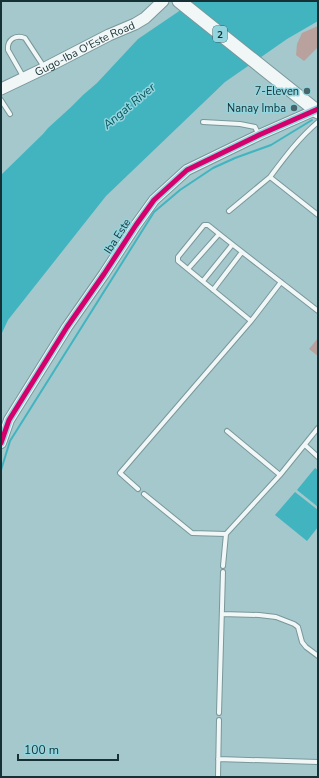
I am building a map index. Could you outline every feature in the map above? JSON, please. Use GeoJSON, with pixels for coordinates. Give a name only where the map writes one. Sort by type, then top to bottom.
{"type":"FeatureCollection","features":[{"type":"Feature","properties":{"kind":"highway","name":"2"},"geometry":{"type":"LineString","coordinates":[[179,1],[317,113]]}},
{"type":"Feature","properties":{"kind":"main road","name":"Gugo-Iba O'Este Road"},"geometry":{"type":"LineString","coordinates":[[1,89],[135,24],[145,18],[163,1]]}},
{"type":"Feature","properties":{"kind":"street","name":"Iba Este"},"geometry":{"type":"LineString","coordinates":[[1,443],[9,420],[66,327],[154,200],[188,170],[259,135],[317,113]]}},
{"type":"Feature","properties":{"kind":"lane"},"geometry":{"type":"LineString","coordinates":[[24,78],[8,50],[10,40],[16,37],[20,36],[24,38],[45,68]]}},
{"type":"Feature","properties":{"kind":"lane"},"geometry":{"type":"LineString","coordinates":[[1,100],[10,114]]}},
{"type":"Feature","properties":{"kind":"lane"},"geometry":{"type":"LineString","coordinates":[[229,211],[270,177],[308,130],[317,113]]}},
{"type":"Feature","properties":{"kind":"lane"},"geometry":{"type":"LineString","coordinates":[[203,122],[240,124],[255,127],[259,135]]}},
{"type":"Feature","properties":{"kind":"lane"},"geometry":{"type":"LineString","coordinates":[[270,177],[318,215]]}},
{"type":"Feature","properties":{"kind":"lane"},"geometry":{"type":"LineString","coordinates":[[251,321],[178,261],[178,257],[204,225],[208,225],[318,311]]}},
{"type":"Feature","properties":{"kind":"lane"},"geometry":{"type":"LineString","coordinates":[[188,269],[219,234]]}},
{"type":"Feature","properties":{"kind":"lane"},"geometry":{"type":"LineString","coordinates":[[203,282],[232,245]]}},
{"type":"Feature","properties":{"kind":"lane"},"geometry":{"type":"LineString","coordinates":[[213,290],[242,252]]}},
{"type":"Feature","properties":{"kind":"lane"},"geometry":{"type":"LineString","coordinates":[[138,489],[120,473],[251,321],[281,282]]}},
{"type":"Feature","properties":{"kind":"lane"},"geometry":{"type":"LineString","coordinates":[[223,566],[226,534],[280,475],[318,428]]}},
{"type":"Feature","properties":{"kind":"lane"},"geometry":{"type":"LineString","coordinates":[[227,431],[280,475]]}},
{"type":"Feature","properties":{"kind":"lane"},"geometry":{"type":"LineString","coordinates":[[304,445],[318,457]]}},
{"type":"Feature","properties":{"kind":"lane"},"geometry":{"type":"LineString","coordinates":[[144,494],[192,532],[226,534]]}},
{"type":"Feature","properties":{"kind":"lane"},"geometry":{"type":"LineString","coordinates":[[219,713],[223,572]]}},
{"type":"Feature","properties":{"kind":"lane"},"geometry":{"type":"LineString","coordinates":[[222,614],[276,617],[294,624],[298,627],[302,642],[318,656]]}},
{"type":"Feature","properties":{"kind":"lane"},"geometry":{"type":"LineString","coordinates":[[218,777],[219,720]]}},
{"type":"Feature","properties":{"kind":"lane"},"geometry":{"type":"LineString","coordinates":[[218,760],[318,762]]}},
{"type":"Feature","properties":{"kind":"shaded area"},"geometry":{"type":"Polygon","coordinates":[[[318,26],[318,47],[304,61],[296,55],[297,44],[302,33],[318,26]]]}},
{"type":"Feature","properties":{"kind":"shaded area"},"geometry":{"type":"Polygon","coordinates":[[[318,338],[318,356],[309,349],[318,338]]]}},
{"type":"Feature","properties":{"kind":"water","name":"Angat River"},"geometry":{"type":"Polygon","coordinates":[[[194,1],[318,1],[318,21],[287,39],[225,82],[106,196],[8,320],[1,335],[1,175],[48,128],[97,83],[138,39],[194,1]]]}},
{"type":"Feature","properties":{"kind":"water"},"geometry":{"type":"Polygon","coordinates":[[[315,468],[318,470],[318,507],[297,490],[315,468]]]}},
{"type":"Feature","properties":{"kind":"water"},"geometry":{"type":"Polygon","coordinates":[[[295,492],[318,510],[318,527],[307,541],[275,515],[295,492]]]}},
{"type":"Feature","properties":{"kind":"waterway"},"geometry":{"type":"LineString","coordinates":[[1,470],[10,441],[154,212],[180,190],[213,168],[271,145],[312,120]]}},
{"type":"Feature","properties":{"kind":"cycle path"},"geometry":{"type":"LineString","coordinates":[[1,443],[9,420],[67,327],[154,200],[187,170],[259,135],[318,109]]}},
{"type":"Feature","properties":{"kind":"place","name":"7-Eleven"},"geometry":{"type":"Point","coordinates":[307,91]}},
{"type":"Feature","properties":{"kind":"place","name":"Nanay Imba"},"geometry":{"type":"Point","coordinates":[294,108]}}]}
